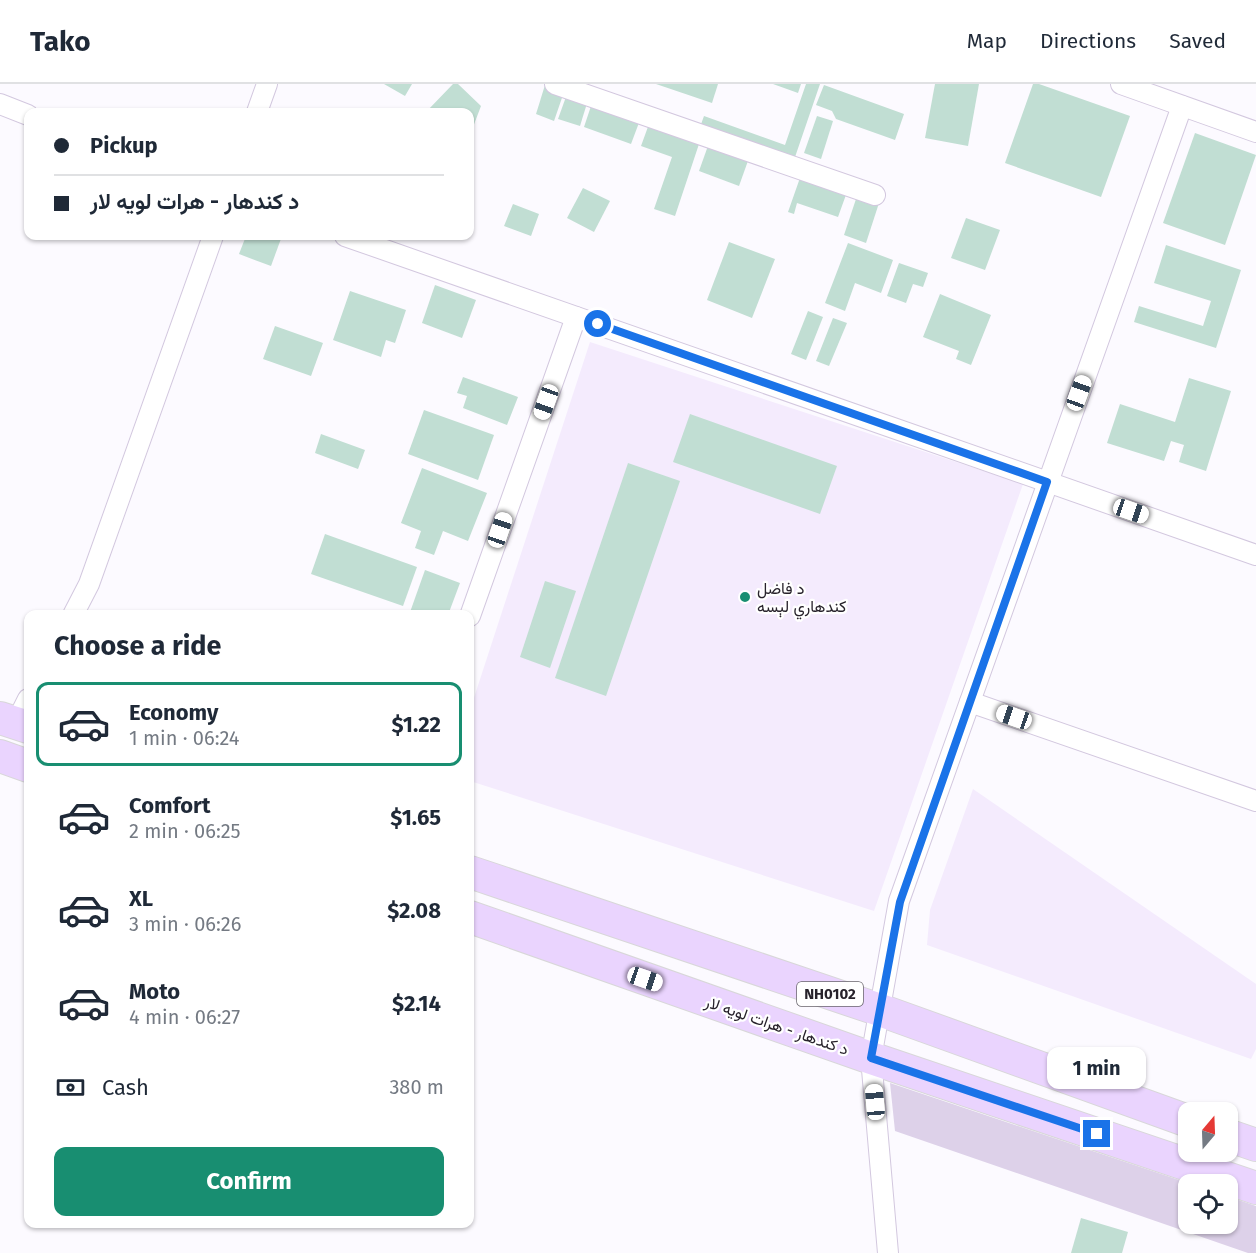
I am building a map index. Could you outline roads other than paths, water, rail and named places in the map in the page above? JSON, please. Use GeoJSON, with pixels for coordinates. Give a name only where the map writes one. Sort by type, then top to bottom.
{"type":"FeatureCollection","features":[{"type":"Feature","properties":{"kind":"highway"},"geometry":{"type":"LineString","coordinates":[[0,756],[24,765]]}},
{"type":"Feature","properties":{"kind":"highway","name":"NH0102"},"geometry":{"type":"LineString","coordinates":[[474,873],[880,1010],[1178,1117]]}},
{"type":"Feature","properties":{"kind":"highway"},"geometry":{"type":"LineString","coordinates":[[510,932],[521,889]]}},
{"type":"Feature","properties":{"kind":"highway","name":"د کندهار - هرات لويه لار"},"geometry":{"type":"LineString","coordinates":[[474,918],[871,1058],[1256,1188]]}},
{"type":"Feature","properties":{"kind":"highway"},"geometry":{"type":"LineString","coordinates":[[1238,1139],[1256,1145]]}},
{"type":"Feature","properties":{"kind":"street"},"geometry":{"type":"LineString","coordinates":[[258,108],[267,84]]}},
{"type":"Feature","properties":{"kind":"street"},"geometry":{"type":"LineString","coordinates":[[555,84],[875,195]]}},
{"type":"Feature","properties":{"kind":"street"},"geometry":{"type":"LineString","coordinates":[[1121,84],[1256,132]]}},
{"type":"Feature","properties":{"kind":"street"},"geometry":{"type":"LineString","coordinates":[[0,104],[24,113]]}},
{"type":"Feature","properties":{"kind":"street"},"geometry":{"type":"LineString","coordinates":[[888,1253],[871,1058],[900,902],[1182,106]]}},
{"type":"Feature","properties":{"kind":"street"},"geometry":{"type":"LineString","coordinates":[[76,610],[89,584],[212,240]]}},
{"type":"Feature","properties":{"kind":"street"},"geometry":{"type":"LineString","coordinates":[[357,240],[1256,555]]}},
{"type":"Feature","properties":{"kind":"street"},"geometry":{"type":"LineString","coordinates":[[472,610],[576,316]]}},
{"type":"Feature","properties":{"kind":"street"},"geometry":{"type":"LineString","coordinates":[[970,702],[1256,801]]}},
{"type":"Feature","properties":{"kind":"place","name":"د فاضل کندهاري لېسه"},"geometry":{"type":"Point","coordinates":[745,597]}}]}
